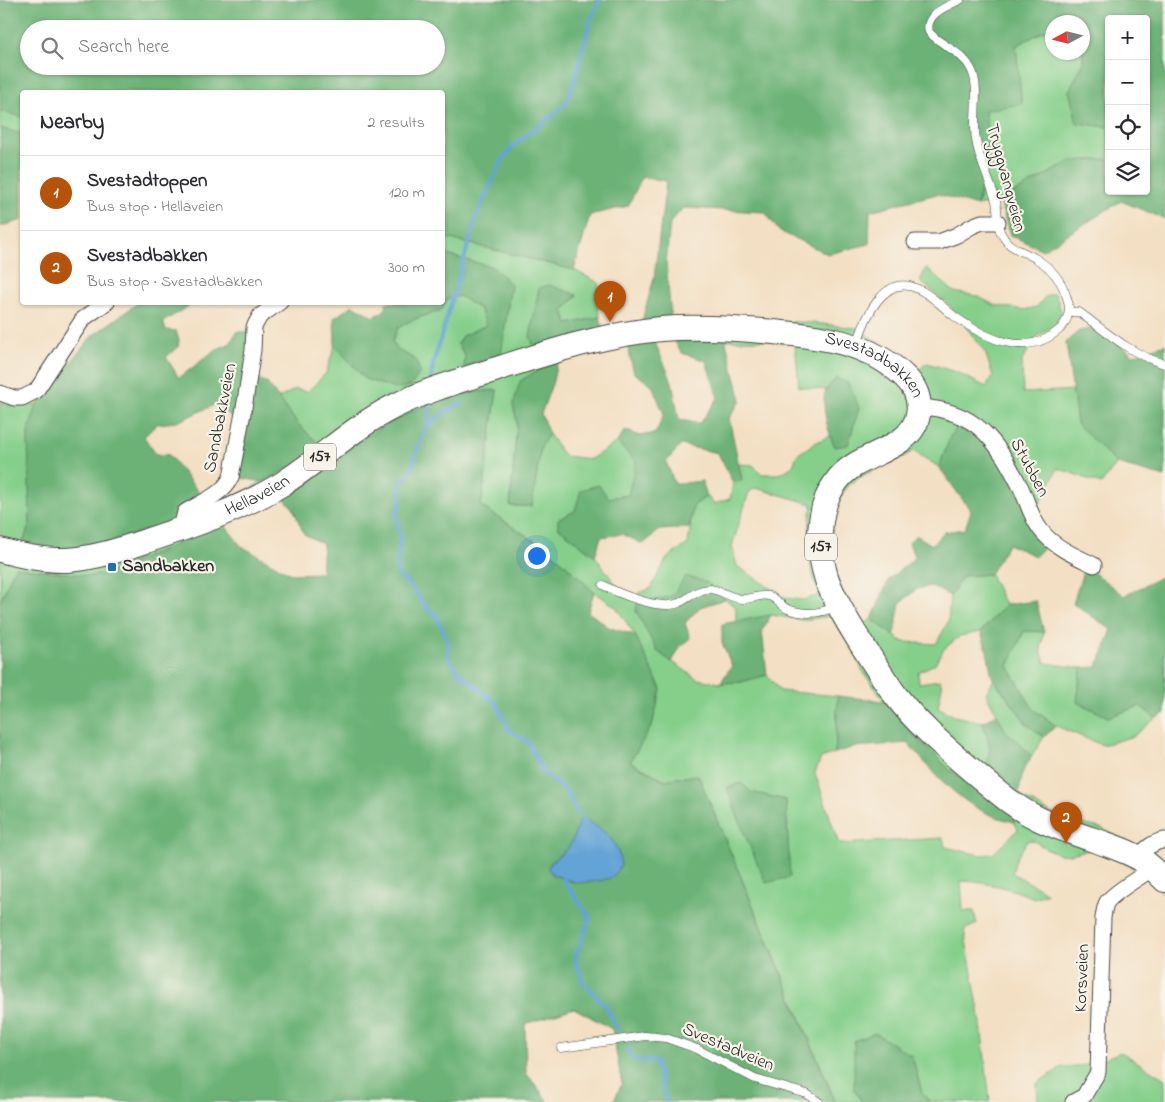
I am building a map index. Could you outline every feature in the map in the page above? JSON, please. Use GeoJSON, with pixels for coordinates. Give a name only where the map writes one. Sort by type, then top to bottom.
{"type":"FeatureCollection","features":[{"type":"Feature","properties":{"kind":"main road","name":"Svestadbakken"},"geometry":{"type":"LineString","coordinates":[[637,332],[675,328],[732,329],[837,340],[856,346],[883,359],[909,380],[918,396],[920,407],[918,418],[909,434],[899,442],[851,467],[835,484],[829,494],[823,514],[820,544],[828,582],[838,605],[870,658],[896,696],[930,734],[995,790],[1018,808],[1038,818],[1122,850],[1152,869]]}},
{"type":"Feature","properties":{"kind":"main road","name":"Hellaveien"},"geometry":{"type":"LineString","coordinates":[[0,550],[31,558],[88,557],[111,552],[186,528],[217,516],[278,486],[366,423],[408,400],[449,384],[582,343],[637,332]]}},
{"type":"Feature","properties":{"kind":"street"},"geometry":{"type":"LineString","coordinates":[[915,242],[939,242],[982,222],[998,222]]}},
{"type":"Feature","properties":{"kind":"street"},"geometry":{"type":"LineString","coordinates":[[0,393],[14,398],[22,398],[36,391],[83,319],[103,305]]}},
{"type":"Feature","properties":{"kind":"street","name":"Sandbakkveien"},"geometry":{"type":"LineString","coordinates":[[186,528],[183,520],[184,512],[217,493],[227,485],[231,477],[253,350],[254,327],[260,316],[276,305]]}},
{"type":"Feature","properties":{"kind":"street","name":"Stubben"},"geometry":{"type":"LineString","coordinates":[[920,407],[938,408],[981,428],[999,450],[1041,530],[1064,550],[1094,565]]}},
{"type":"Feature","properties":{"kind":"street","name":"Korsveien"},"geometry":{"type":"LineString","coordinates":[[1073,1102],[1084,1096],[1098,1072],[1103,918],[1105,907],[1107,902],[1120,891],[1152,869],[1144,850],[1156,841],[1165,840]]}},
{"type":"Feature","properties":{"kind":"lane","name":"Tryggvangveien"},"geometry":{"type":"LineString","coordinates":[[960,0],[937,12],[929,22],[928,28],[932,36],[960,56],[972,71],[975,83],[974,123],[976,141],[996,203],[1000,231],[1011,247],[1046,265],[1054,274],[1068,298],[1069,312]]}},
{"type":"Feature","properties":{"kind":"lane"},"geometry":{"type":"LineString","coordinates":[[856,346],[861,330],[875,303],[889,289],[895,286],[909,285],[918,289],[982,333],[1016,345],[1030,345],[1042,342],[1064,325],[1068,319],[1069,312],[1079,312],[1139,354],[1165,364]]}},
{"type":"Feature","properties":{"kind":"lane"},"geometry":{"type":"LineString","coordinates":[[603,585],[628,598],[668,605],[680,603],[698,592],[710,589],[743,599],[771,596],[788,609],[809,612],[823,612],[838,605]]}},
{"type":"Feature","properties":{"kind":"lane","name":"Svestadveien"},"geometry":{"type":"LineString","coordinates":[[561,1048],[645,1036],[666,1038],[697,1048],[755,1079],[807,1094],[819,1102]]}},
{"type":"Feature","properties":{"kind":"green space"},"geometry":{"type":"Polygon","coordinates":[[[0,0],[1165,0],[1165,219],[1121,201],[1043,250],[1010,235],[1000,201],[1071,161],[1105,159],[1105,195],[1150,195],[1150,15],[1105,15],[1105,126],[1077,123],[1069,91],[1083,60],[1090,60],[1090,15],[1045,15],[1045,30],[1016,46],[1022,104],[985,110],[989,151],[977,206],[937,194],[870,211],[869,244],[828,254],[779,231],[765,212],[683,208],[670,223],[666,263],[671,318],[642,321],[654,278],[666,181],[642,177],[628,206],[590,215],[574,270],[445,238],[445,90],[20,90],[20,116],[0,111],[0,0]]]}},
{"type":"Feature","properties":{"kind":"green space"},"geometry":{"type":"Polygon","coordinates":[[[1045,31],[1045,60],[1083,60],[1069,91],[1078,123],[1105,126],[1105,159],[1071,161],[1000,201],[977,206],[989,151],[985,109],[1017,57],[1016,46],[1045,31]]]}},
{"type":"Feature","properties":{"kind":"green space"},"geometry":{"type":"Polygon","coordinates":[[[0,111],[20,116],[20,133],[0,128],[0,111]]]}},
{"type":"Feature","properties":{"kind":"green space"},"geometry":{"type":"Polygon","coordinates":[[[0,128],[20,133],[20,221],[0,227],[0,128]]]}},
{"type":"Feature","properties":{"kind":"green space"},"geometry":{"type":"Polygon","coordinates":[[[445,238],[574,270],[599,283],[598,310],[600,317],[568,324],[563,311],[577,296],[530,336],[773,321],[814,323],[856,328],[895,353],[917,371],[927,363],[956,372],[986,387],[993,376],[985,352],[950,306],[920,281],[926,268],[954,292],[977,296],[994,305],[1023,310],[1037,307],[1046,296],[1055,293],[1062,314],[1053,327],[1037,336],[1022,361],[1023,393],[1074,390],[1077,424],[1117,464],[1101,484],[1058,468],[1031,521],[951,435],[939,467],[913,451],[866,473],[852,483],[844,491],[838,502],[832,528],[832,555],[837,578],[861,626],[872,619],[903,642],[936,644],[948,622],[950,596],[963,576],[990,574],[1005,605],[981,632],[960,636],[944,649],[935,664],[918,672],[919,683],[940,680],[942,686],[938,707],[954,716],[983,722],[990,748],[986,769],[1018,795],[1064,820],[1100,828],[1155,855],[1165,867],[1165,896],[1143,874],[1105,853],[1089,850],[1069,854],[1058,853],[1032,840],[1027,841],[1016,859],[1012,873],[1048,893],[1034,898],[998,886],[961,881],[963,911],[974,911],[977,924],[964,930],[980,1016],[990,1102],[930,1102],[922,1093],[912,1056],[854,1089],[862,1102],[836,1102],[698,775],[665,780],[630,762],[652,725],[661,689],[635,635],[616,607],[594,592],[554,554],[481,506],[497,390],[434,401],[386,425],[344,453],[314,477],[252,513],[106,574],[91,576],[15,567],[0,602],[0,402],[14,406],[37,404],[28,433],[30,523],[192,514],[245,491],[279,473],[319,444],[297,423],[279,398],[296,389],[307,392],[326,373],[335,345],[365,379],[416,360],[398,350],[392,341],[398,328],[412,320],[442,310],[447,299],[459,296],[480,309],[487,325],[462,336],[458,344],[465,356],[501,356],[493,267],[445,255],[445,238]],[[654,340],[593,351],[557,362],[517,423],[510,506],[532,506],[541,446],[549,434],[564,456],[591,459],[617,442],[636,462],[629,495],[608,498],[575,511],[558,527],[595,556],[619,589],[633,596],[651,588],[667,558],[688,544],[693,506],[707,496],[714,504],[730,499],[733,483],[742,480],[738,464],[753,465],[762,474],[780,474],[793,466],[797,455],[816,442],[830,436],[836,447],[836,378],[826,390],[799,387],[795,344],[765,340],[654,340]],[[756,488],[749,492],[732,546],[737,566],[785,598],[803,600],[820,595],[809,558],[812,504],[756,488]],[[708,583],[672,596],[637,604],[657,651],[697,679],[720,683],[741,682],[767,675],[780,691],[838,696],[835,753],[821,758],[815,773],[839,844],[943,838],[945,847],[981,855],[993,854],[1018,829],[1014,822],[1015,816],[951,771],[921,742],[884,701],[862,670],[856,655],[831,616],[803,620],[771,615],[736,622],[736,608],[708,583]],[[741,783],[744,833],[785,800],[751,792],[741,783]]]}},
{"type":"Feature","properties":{"kind":"green space"},"geometry":{"type":"Polygon","coordinates":[[[445,255],[493,267],[511,284],[501,356],[464,367],[465,356],[458,344],[462,336],[486,325],[480,309],[459,296],[447,299],[445,303],[445,255]]]}},
{"type":"Feature","properties":{"kind":"green space"},"geometry":{"type":"Polygon","coordinates":[[[549,285],[577,295],[563,311],[568,324],[600,317],[603,329],[534,347],[530,336],[539,288],[549,285]]]}},
{"type":"Feature","properties":{"kind":"green space"},"geometry":{"type":"Polygon","coordinates":[[[135,305],[190,305],[163,322],[166,330],[176,331],[179,340],[178,347],[166,357],[179,378],[215,350],[231,343],[236,332],[251,332],[245,372],[267,383],[297,423],[319,444],[302,460],[263,482],[236,477],[237,420],[214,405],[177,422],[157,424],[144,437],[156,454],[169,455],[210,506],[113,542],[65,551],[22,545],[30,523],[28,433],[37,404],[92,336],[135,305]]]}},
{"type":"Feature","properties":{"kind":"green space"},"geometry":{"type":"Polygon","coordinates":[[[353,305],[374,317],[385,310],[386,305],[444,305],[442,310],[412,320],[398,328],[392,342],[398,350],[416,360],[420,372],[411,386],[395,389],[365,379],[335,345],[334,318],[353,305]]]}},
{"type":"Feature","properties":{"kind":"green space"},"geometry":{"type":"Polygon","coordinates":[[[1102,327],[1133,355],[1165,344],[1165,477],[1117,464],[1077,424],[1066,342],[1079,331],[1102,327]]]}},
{"type":"Feature","properties":{"kind":"green space"},"geometry":{"type":"Polygon","coordinates":[[[725,338],[741,400],[729,418],[742,480],[733,483],[718,453],[681,445],[666,462],[675,484],[702,481],[707,496],[693,506],[689,528],[660,530],[643,544],[622,534],[601,537],[595,556],[558,527],[558,519],[575,511],[581,490],[599,485],[608,498],[628,495],[636,462],[617,442],[625,430],[640,436],[656,433],[664,414],[652,385],[634,373],[627,345],[654,340],[672,382],[679,420],[700,423],[718,398],[706,361],[682,353],[673,339],[725,338]]]}},
{"type":"Feature","properties":{"kind":"green space"},"geometry":{"type":"Polygon","coordinates":[[[557,362],[553,381],[541,414],[549,434],[541,446],[532,506],[510,506],[517,423],[513,405],[520,381],[542,368],[557,362]]]}},
{"type":"Feature","properties":{"kind":"green space"},"geometry":{"type":"Polygon","coordinates":[[[836,378],[848,383],[859,408],[848,445],[835,447],[828,427],[824,396],[828,387],[836,378]]]}},
{"type":"Feature","properties":{"kind":"green space"},"geometry":{"type":"Polygon","coordinates":[[[497,390],[481,506],[554,554],[594,592],[588,612],[610,628],[635,635],[661,689],[652,725],[630,762],[665,780],[698,775],[835,1102],[613,1102],[622,1084],[612,1029],[574,1008],[525,1024],[526,1073],[549,1102],[0,1102],[0,602],[15,567],[91,576],[106,574],[224,524],[241,546],[291,574],[321,573],[323,544],[304,534],[293,508],[282,496],[315,477],[359,442],[396,419],[428,404],[479,392],[497,390]],[[569,847],[552,861],[548,868],[553,875],[577,883],[569,847]]]}},
{"type":"Feature","properties":{"kind":"green space"},"geometry":{"type":"Polygon","coordinates":[[[960,425],[979,436],[999,458],[1048,545],[1035,556],[1008,544],[990,574],[963,576],[950,596],[931,586],[917,589],[900,603],[894,636],[872,619],[889,579],[915,558],[909,543],[916,535],[932,545],[944,532],[965,529],[971,511],[939,467],[951,435],[960,425]]]}},
{"type":"Feature","properties":{"kind":"green space"},"geometry":{"type":"Polygon","coordinates":[[[1085,566],[1124,596],[1165,575],[1165,713],[1156,718],[1140,706],[1108,717],[1077,702],[1081,668],[1097,667],[1112,630],[1073,603],[1085,566]]]}},
{"type":"Feature","properties":{"kind":"green space"},"geometry":{"type":"Polygon","coordinates":[[[686,576],[708,583],[725,599],[700,607],[685,623],[690,638],[680,647],[672,662],[657,651],[636,611],[637,604],[672,596],[686,576]]]}},
{"type":"Feature","properties":{"kind":"green space"},"geometry":{"type":"Polygon","coordinates":[[[1036,601],[1044,632],[1024,631],[1008,666],[1033,709],[1056,726],[1044,737],[1027,724],[992,677],[981,632],[1005,605],[1036,601]]]}},
{"type":"Feature","properties":{"kind":"green space"},"geometry":{"type":"Polygon","coordinates":[[[771,615],[762,631],[767,675],[741,682],[720,683],[732,666],[722,643],[722,624],[771,615]]]}},
{"type":"Feature","properties":{"kind":"green space"},"geometry":{"type":"Polygon","coordinates":[[[1024,631],[1044,632],[1041,650],[1045,663],[1081,668],[1077,702],[1108,717],[1140,706],[1156,718],[1134,736],[1102,745],[1056,726],[1033,709],[1008,666],[1024,631]]]}},
{"type":"Feature","properties":{"kind":"green space"},"geometry":{"type":"Polygon","coordinates":[[[994,679],[1027,724],[1044,737],[1032,756],[1005,730],[986,693],[994,679]]]}},
{"type":"Feature","properties":{"kind":"green space"},"geometry":{"type":"Polygon","coordinates":[[[838,696],[884,701],[921,742],[951,771],[1015,816],[1014,822],[991,815],[967,802],[935,774],[908,743],[854,747],[835,753],[838,696]]]}},
{"type":"Feature","properties":{"kind":"green space"},"geometry":{"type":"Polygon","coordinates":[[[997,714],[1005,730],[1032,756],[1023,771],[1018,795],[986,769],[990,748],[983,722],[997,714]]]}},
{"type":"Feature","properties":{"kind":"green space"},"geometry":{"type":"Polygon","coordinates":[[[741,783],[751,792],[786,800],[790,877],[766,883],[727,788],[741,783]]]}},
{"type":"Feature","properties":{"kind":"green space"},"geometry":{"type":"Polygon","coordinates":[[[875,1033],[912,1056],[922,1093],[930,1102],[862,1102],[854,1089],[854,1041],[875,1033]]]}},
{"type":"Feature","properties":{"kind":"green space"},"geometry":{"type":"Polygon","coordinates":[[[1121,1052],[1165,1079],[1165,1102],[1038,1102],[1037,1083],[1062,1067],[1088,1065],[1121,1052]]]}},
{"type":"Feature","properties":{"kind":"water"},"geometry":{"type":"Polygon","coordinates":[[[581,818],[603,831],[617,848],[621,865],[612,878],[577,883],[553,875],[548,868],[552,861],[570,845],[581,818]]]}},
{"type":"Feature","properties":{"kind":"waterway"},"geometry":{"type":"LineString","coordinates":[[431,378],[433,364],[477,215],[501,162],[513,146],[566,103],[574,82],[590,21],[600,0]]}},
{"type":"Feature","properties":{"kind":"waterway"},"geometry":{"type":"LineString","coordinates":[[427,428],[429,403]]}},
{"type":"Feature","properties":{"kind":"waterway"},"geometry":{"type":"LineString","coordinates":[[462,403],[431,423],[417,450],[411,472],[402,484],[400,509],[396,512],[400,535],[397,573],[412,588],[428,610],[435,613],[448,641],[448,656],[458,672],[496,703],[509,730],[528,742],[543,772],[565,790],[581,818]]}},
{"type":"Feature","properties":{"kind":"waterway"},"geometry":{"type":"LineString","coordinates":[[563,879],[590,918],[575,958],[583,982],[606,1006],[617,1029]]}},
{"type":"Feature","properties":{"kind":"waterway"},"geometry":{"type":"LineString","coordinates":[[628,1049],[633,1059],[656,1062],[666,1102]]}},
{"type":"Feature","properties":{"kind":"place","name":"Svestadtoppen"},"geometry":{"type":"Point","coordinates":[610,322]}},
{"type":"Feature","properties":{"kind":"place","name":"Sandbakken"},"geometry":{"type":"Point","coordinates":[112,567]}},
{"type":"Feature","properties":{"kind":"place","name":"Svestadbakken"},"geometry":{"type":"Point","coordinates":[1066,843]}}]}
